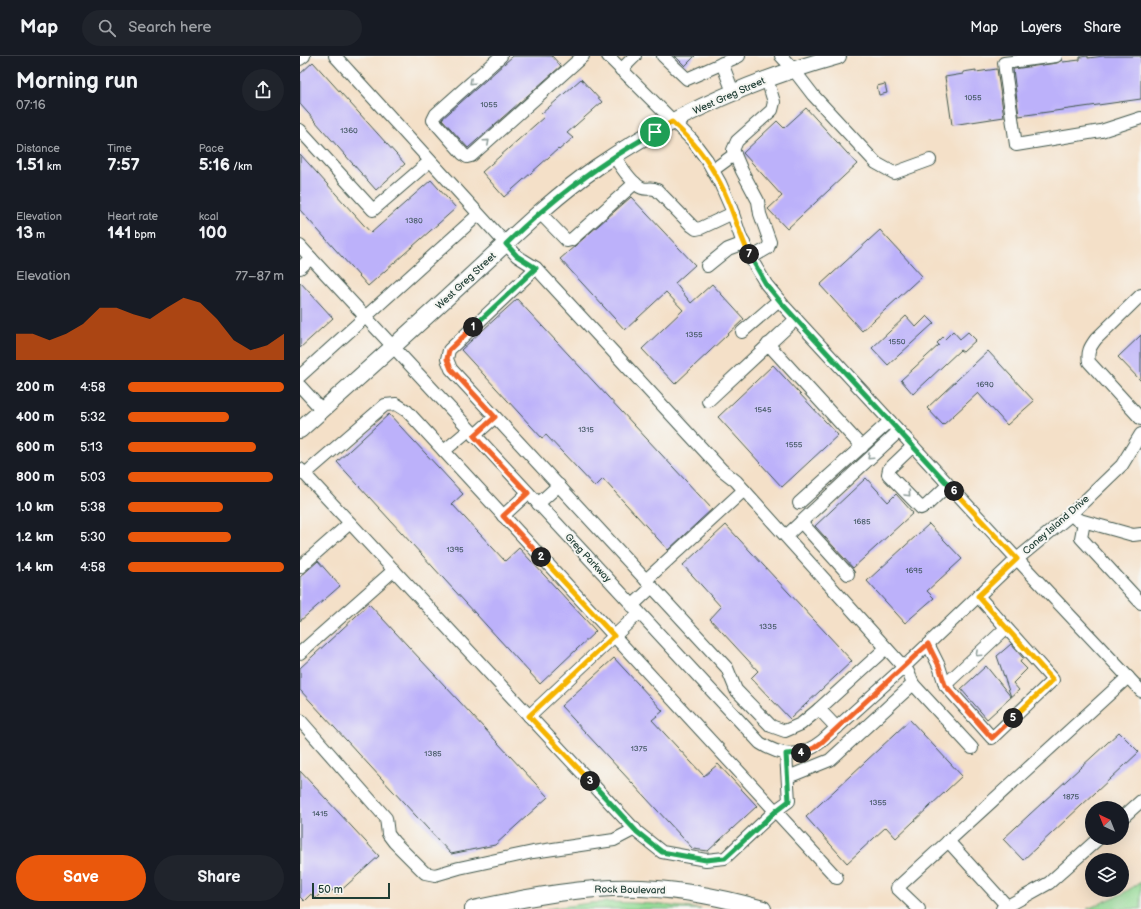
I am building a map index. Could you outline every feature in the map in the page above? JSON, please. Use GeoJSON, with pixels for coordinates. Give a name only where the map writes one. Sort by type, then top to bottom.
{"type":"FeatureCollection","features":[{"type":"Feature","properties":{"kind":"main road","name":"West Greg Street"},"geometry":{"type":"LineString","coordinates":[[300,430],[506,244],[539,212],[614,156],[672,122],[733,92],[793,69],[838,56]]}},
{"type":"Feature","properties":{"kind":"main road","name":"Rock Boulevard"},"geometry":{"type":"LineString","coordinates":[[473,909],[536,896],[613,888],[640,888],[694,893],[763,909]]}},
{"type":"Feature","properties":{"kind":"street"},"geometry":{"type":"LineString","coordinates":[[300,59],[304,56]]}},
{"type":"Feature","properties":{"kind":"street"},"geometry":{"type":"LineString","coordinates":[[335,56],[517,256],[536,268],[722,470],[736,481],[904,667],[913,684],[972,748]]}},
{"type":"Feature","properties":{"kind":"street"},"geometry":{"type":"LineString","coordinates":[[501,56],[436,114],[433,120],[467,157],[471,156],[583,56]]}},
{"type":"Feature","properties":{"kind":"street"},"geometry":{"type":"LineString","coordinates":[[608,56],[672,122],[692,140],[713,170],[720,183],[751,258],[766,284],[779,300],[948,485],[1141,691]]}},
{"type":"Feature","properties":{"kind":"street"},"geometry":{"type":"LineString","coordinates":[[621,70],[635,56]]}},
{"type":"Feature","properties":{"kind":"street"},"geometry":{"type":"LineString","coordinates":[[662,56],[687,79],[739,56]]}},
{"type":"Feature","properties":{"kind":"street"},"geometry":{"type":"LineString","coordinates":[[781,56],[813,95],[876,163],[894,172],[930,160]]}},
{"type":"Feature","properties":{"kind":"street"},"geometry":{"type":"LineString","coordinates":[[1056,56],[1004,63],[1016,145],[1101,131],[1141,118]]}},
{"type":"Feature","properties":{"kind":"street"},"geometry":{"type":"LineString","coordinates":[[722,64],[733,92]]}},
{"type":"Feature","properties":{"kind":"street"},"geometry":{"type":"LineString","coordinates":[[751,258],[768,248],[770,242],[760,214],[758,201],[733,150],[737,141],[772,110],[774,102],[767,79]]}},
{"type":"Feature","properties":{"kind":"street"},"geometry":{"type":"LineString","coordinates":[[300,130],[373,210],[430,160]]}},
{"type":"Feature","properties":{"kind":"street"},"geometry":{"type":"LineString","coordinates":[[713,170],[735,154]]}},
{"type":"Feature","properties":{"kind":"street"},"geometry":{"type":"LineString","coordinates":[[614,156],[635,183],[641,188],[653,188],[658,190],[696,229],[733,213]]}},
{"type":"Feature","properties":{"kind":"street"},"geometry":{"type":"LineString","coordinates":[[539,212],[567,241],[571,240],[635,183]]}},
{"type":"Feature","properties":{"kind":"street"},"geometry":{"type":"LineString","coordinates":[[300,376],[478,214]]}},
{"type":"Feature","properties":{"kind":"street"},"geometry":{"type":"LineString","coordinates":[[707,266],[728,249],[744,243]]}},
{"type":"Feature","properties":{"kind":"street","name":"Greg Parkway"},"geometry":{"type":"LineString","coordinates":[[300,246],[364,318],[760,743],[770,750],[789,754]]}},
{"type":"Feature","properties":{"kind":"street"},"geometry":{"type":"LineString","coordinates":[[300,268],[311,258]]}},
{"type":"Feature","properties":{"kind":"street"},"geometry":{"type":"LineString","coordinates":[[536,268],[449,350],[447,359],[451,369],[727,668],[736,690],[771,726],[786,731],[801,724],[820,709],[886,648]]}},
{"type":"Feature","properties":{"kind":"street"},"geometry":{"type":"LineString","coordinates":[[1141,295],[1096,339],[1090,347],[1088,355],[1089,362],[1141,419]]}},
{"type":"Feature","properties":{"kind":"street"},"geometry":{"type":"LineString","coordinates":[[742,332],[779,300]]}},
{"type":"Feature","properties":{"kind":"street"},"geometry":{"type":"LineString","coordinates":[[708,401],[796,319]]}},
{"type":"Feature","properties":{"kind":"street"},"geometry":{"type":"LineString","coordinates":[[768,344],[862,447]]}},
{"type":"Feature","properties":{"kind":"street"},"geometry":{"type":"LineString","coordinates":[[300,386],[322,410]]}},
{"type":"Feature","properties":{"kind":"street"},"geometry":{"type":"LineString","coordinates":[[789,754],[789,801],[776,811],[725,858],[706,860],[662,852],[635,829],[302,472],[385,405],[396,404],[407,411],[776,811],[837,878]]}},
{"type":"Feature","properties":{"kind":"street"},"geometry":{"type":"LineString","coordinates":[[444,451],[495,417]]}},
{"type":"Feature","properties":{"kind":"street"},"geometry":{"type":"LineString","coordinates":[[799,503],[890,421]]}},
{"type":"Feature","properties":{"kind":"street"},"geometry":{"type":"LineString","coordinates":[[786,536],[899,431]]}},
{"type":"Feature","properties":{"kind":"street","name":"Coney Island Drive"},"geometry":{"type":"LineString","coordinates":[[789,754],[814,748],[838,728],[1017,559],[1068,517],[1122,465],[1141,434]]}},
{"type":"Feature","properties":{"kind":"street"},"geometry":{"type":"LineString","coordinates":[[913,446],[887,471],[888,474],[921,508],[927,505],[948,485]]}},
{"type":"Feature","properties":{"kind":"street"},"geometry":{"type":"LineString","coordinates":[[538,504],[559,485]]}},
{"type":"Feature","properties":{"kind":"street"},"geometry":{"type":"LineString","coordinates":[[529,716],[614,636],[636,609],[649,583],[744,490]]}},
{"type":"Feature","properties":{"kind":"street"},"geometry":{"type":"LineString","coordinates":[[503,516],[528,493]]}},
{"type":"Feature","properties":{"kind":"street"},"geometry":{"type":"LineString","coordinates":[[1068,517],[1133,534],[1141,534]]}},
{"type":"Feature","properties":{"kind":"street"},"geometry":{"type":"LineString","coordinates":[[300,567],[350,522]]}},
{"type":"Feature","properties":{"kind":"street"},"geometry":{"type":"LineString","coordinates":[[801,522],[848,574]]}},
{"type":"Feature","properties":{"kind":"street"},"geometry":{"type":"LineString","coordinates":[[1084,522],[1081,538],[1141,603]]}},
{"type":"Feature","properties":{"kind":"street"},"geometry":{"type":"LineString","coordinates":[[300,653],[394,570]]}},
{"type":"Feature","properties":{"kind":"street"},"geometry":{"type":"LineString","coordinates":[[928,644],[939,666],[945,685],[992,738],[1053,680],[978,596]]}},
{"type":"Feature","properties":{"kind":"street"},"geometry":{"type":"LineString","coordinates":[[945,685],[1006,628]]}},
{"type":"Feature","properties":{"kind":"street"},"geometry":{"type":"LineString","coordinates":[[919,909],[897,888],[1128,677]]}},
{"type":"Feature","properties":{"kind":"street"},"geometry":{"type":"LineString","coordinates":[[788,777],[830,760],[913,684]]}},
{"type":"Feature","properties":{"kind":"street"},"geometry":{"type":"LineString","coordinates":[[721,702],[736,690]]}},
{"type":"Feature","properties":{"kind":"street"},"geometry":{"type":"LineString","coordinates":[[820,709],[838,728]]}},
{"type":"Feature","properties":{"kind":"street"},"geometry":{"type":"LineString","coordinates":[[300,720],[386,818],[388,834],[425,874],[435,875],[459,868],[533,852],[614,840],[635,829]]}},
{"type":"Feature","properties":{"kind":"street"},"geometry":{"type":"LineString","coordinates":[[1129,812],[1141,801]]}},
{"type":"Feature","properties":{"kind":"street"},"geometry":{"type":"LineString","coordinates":[[948,841],[1005,908],[1049,883],[1091,845]]}},
{"type":"Feature","properties":{"kind":"green space"},"geometry":{"type":"Polygon","coordinates":[[[1141,882],[1141,909],[1087,909],[1115,897],[1129,897],[1129,890],[1141,882]]]}},
{"type":"Feature","properties":{"kind":"green space"},"geometry":{"type":"Polygon","coordinates":[[[612,902],[653,904],[701,909],[546,909],[590,903],[612,902]]]}},
{"type":"Feature","properties":{"kind":"building"},"geometry":{"type":"Polygon","coordinates":[[[513,56],[552,56],[561,66],[468,148],[442,119],[513,56]]]}},
{"type":"Feature","properties":{"kind":"building"},"geometry":{"type":"Polygon","coordinates":[[[675,56],[695,56],[685,66],[675,56]]]}},
{"type":"Feature","properties":{"kind":"building"},"geometry":{"type":"Polygon","coordinates":[[[1088,56],[1088,58],[1104,56],[1141,56],[1141,99],[1019,116],[1013,69],[1057,63],[1062,60],[1063,62],[1080,60],[1080,57],[1088,56]]]}},
{"type":"Feature","properties":{"kind":"building"},"geometry":{"type":"Polygon","coordinates":[[[313,62],[405,164],[376,190],[300,104],[300,74],[313,62]]]}},
{"type":"Feature","properties":{"kind":"building"},"geometry":{"type":"Polygon","coordinates":[[[997,69],[1004,117],[952,125],[945,77],[976,70],[976,72],[997,69]]]}},
{"type":"Feature","properties":{"kind":"building"},"geometry":{"type":"Polygon","coordinates":[[[581,79],[602,102],[567,133],[573,138],[559,150],[558,149],[504,197],[482,172],[544,117],[541,114],[581,79]]]}},
{"type":"Feature","properties":{"kind":"building"},"geometry":{"type":"Polygon","coordinates":[[[885,84],[887,93],[879,95],[877,86],[885,84]]]}},
{"type":"Feature","properties":{"kind":"building"},"geometry":{"type":"Polygon","coordinates":[[[806,108],[857,164],[787,229],[768,209],[782,196],[743,153],[777,121],[784,128],[806,108]]]}},
{"type":"Feature","properties":{"kind":"building"},"geometry":{"type":"Polygon","coordinates":[[[300,154],[371,233],[431,180],[456,208],[368,286],[300,210],[300,154]]]}},
{"type":"Feature","properties":{"kind":"building"},"geometry":{"type":"Polygon","coordinates":[[[631,197],[695,265],[675,283],[691,303],[712,284],[744,319],[675,384],[642,349],[683,310],[666,292],[625,330],[560,259],[631,197]]]}},
{"type":"Feature","properties":{"kind":"building"},"geometry":{"type":"Polygon","coordinates":[[[880,230],[922,276],[862,331],[820,285],[880,230]]]}},
{"type":"Feature","properties":{"kind":"building"},"geometry":{"type":"Polygon","coordinates":[[[300,282],[333,318],[300,348],[300,282]]]}},
{"type":"Feature","properties":{"kind":"building"},"geometry":{"type":"Polygon","coordinates":[[[517,299],[712,509],[668,550],[603,479],[595,487],[546,435],[542,438],[461,350],[517,299]]]}},
{"type":"Feature","properties":{"kind":"building"},"geometry":{"type":"Polygon","coordinates":[[[906,316],[916,327],[927,316],[934,323],[888,365],[872,348],[906,316]]]}},
{"type":"Feature","properties":{"kind":"building"},"geometry":{"type":"Polygon","coordinates":[[[953,331],[960,339],[968,332],[976,340],[963,352],[960,350],[913,394],[901,380],[939,345],[937,343],[943,337],[945,339],[953,331]]]}},
{"type":"Feature","properties":{"kind":"building"},"geometry":{"type":"Polygon","coordinates":[[[1141,335],[1141,381],[1118,357],[1141,335]]]}},
{"type":"Feature","properties":{"kind":"building"},"geometry":{"type":"Polygon","coordinates":[[[988,351],[1034,401],[1007,425],[978,393],[943,425],[927,408],[988,351]]]}},
{"type":"Feature","properties":{"kind":"building"},"geometry":{"type":"Polygon","coordinates":[[[773,365],[838,435],[782,487],[718,417],[773,365]]]}},
{"type":"Feature","properties":{"kind":"building"},"geometry":{"type":"Polygon","coordinates":[[[389,414],[463,494],[452,504],[505,561],[519,548],[596,631],[540,684],[337,462],[389,414]]]}},
{"type":"Feature","properties":{"kind":"building"},"geometry":{"type":"Polygon","coordinates":[[[866,478],[888,502],[896,494],[913,513],[853,568],[815,526],[866,478]]]}},
{"type":"Feature","properties":{"kind":"building"},"geometry":{"type":"Polygon","coordinates":[[[929,524],[962,559],[927,591],[934,598],[905,623],[867,581],[929,524]]]}},
{"type":"Feature","properties":{"kind":"building"},"geometry":{"type":"Polygon","coordinates":[[[726,525],[852,661],[790,719],[751,678],[758,671],[710,619],[721,607],[683,565],[726,525]]]}},
{"type":"Feature","properties":{"kind":"building"},"geometry":{"type":"Polygon","coordinates":[[[318,561],[340,586],[300,621],[300,577],[318,561]]]}},
{"type":"Feature","properties":{"kind":"building"},"geometry":{"type":"Polygon","coordinates":[[[369,604],[548,797],[495,845],[451,854],[300,690],[300,668],[369,604]]]}},
{"type":"Feature","properties":{"kind":"building"},"geometry":{"type":"Polygon","coordinates":[[[1011,644],[1023,658],[1020,662],[1027,669],[1013,683],[1019,690],[987,719],[961,689],[986,666],[1011,697],[997,656],[1011,644]]]}},
{"type":"Feature","properties":{"kind":"building"},"geometry":{"type":"Polygon","coordinates":[[[614,658],[663,711],[652,720],[704,776],[718,764],[757,806],[708,851],[693,849],[561,706],[614,658]]]}},
{"type":"Feature","properties":{"kind":"building"},"geometry":{"type":"Polygon","coordinates":[[[910,720],[962,776],[896,838],[886,827],[847,863],[806,817],[910,720]]]}},
{"type":"Feature","properties":{"kind":"building"},"geometry":{"type":"Polygon","coordinates":[[[1119,732],[1139,752],[1023,860],[1003,839],[1119,732]]]}},
{"type":"Feature","properties":{"kind":"building"},"geometry":{"type":"Polygon","coordinates":[[[300,771],[379,856],[337,894],[333,890],[326,896],[322,892],[315,899],[311,894],[304,901],[300,897],[300,771]]]}},
{"type":"Feature","properties":{"kind":"route"},"geometry":{"type":"LineString","coordinates":[[672,122],[692,140],[707,160],[720,183],[744,243],[766,284],[784,306],[1017,559],[978,596],[1053,680],[992,738],[945,685],[939,666],[928,644],[822,742],[814,748],[802,752],[786,754],[789,801],[725,858],[706,860],[662,852],[637,832],[529,716],[614,636],[503,516],[528,493],[474,436],[495,417],[451,369],[447,359],[449,350],[536,268],[517,256],[506,244],[539,212],[573,185],[619,153],[655,132],[672,122]]}}]}
